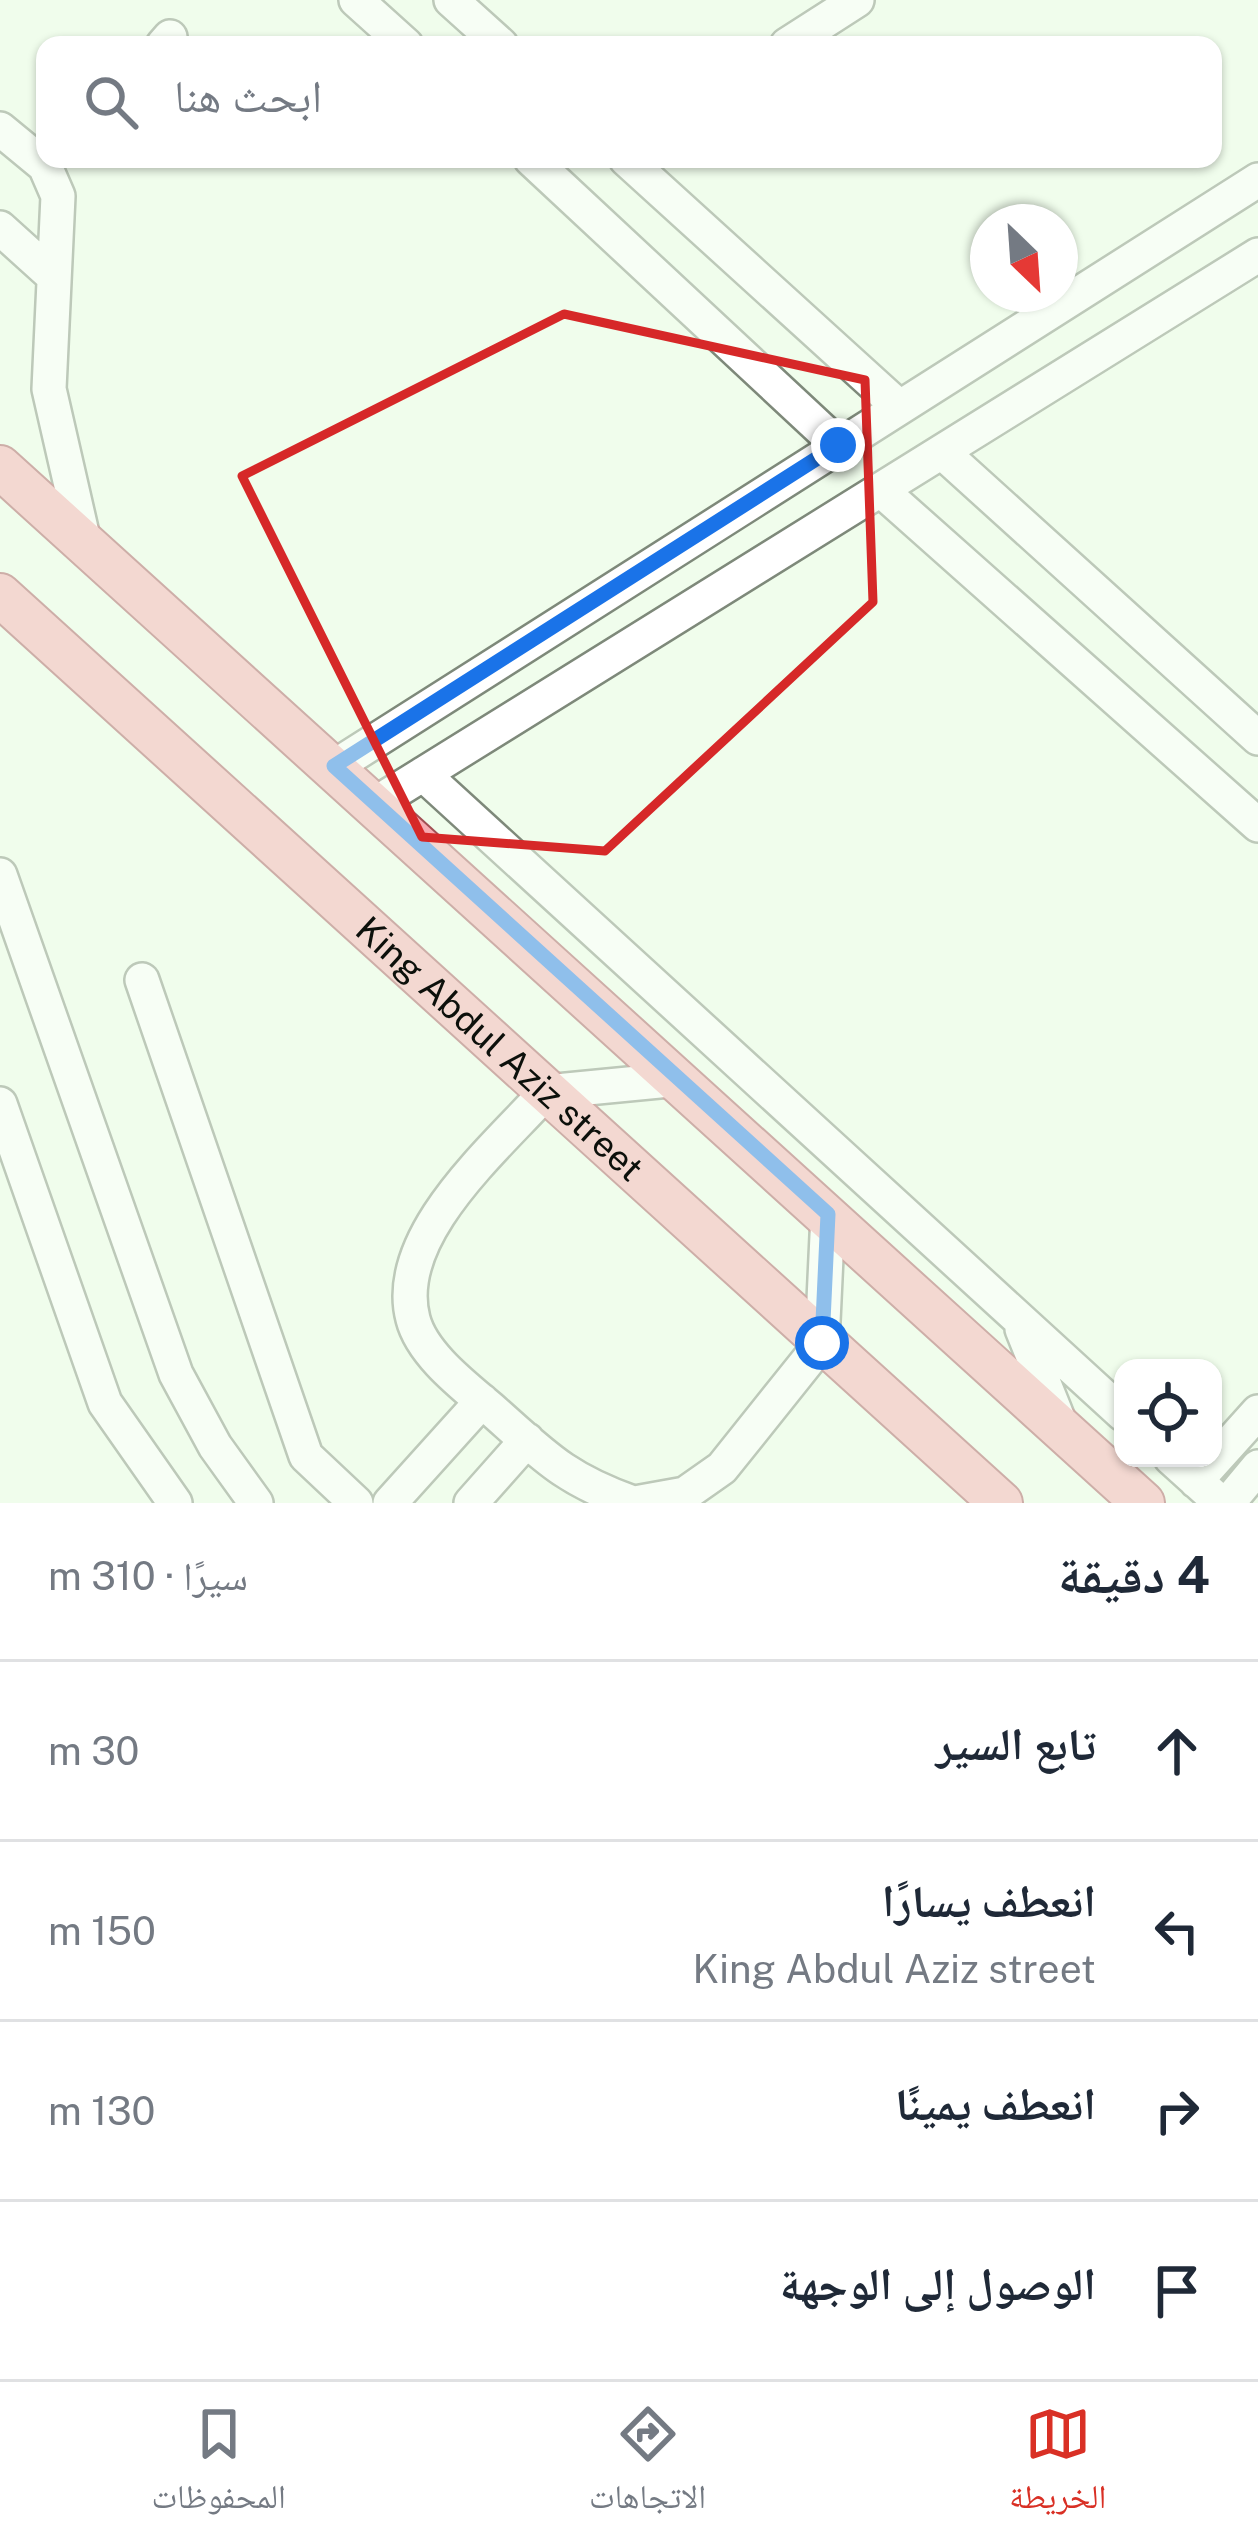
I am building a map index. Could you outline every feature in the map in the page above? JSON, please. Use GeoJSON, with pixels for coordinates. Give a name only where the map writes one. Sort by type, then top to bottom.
{"type":"FeatureCollection","features":[{"type":"Feature","properties":{"kind":"main road"},"geometry":{"type":"LineString","coordinates":[[0,467],[1143,1503]]}},
{"type":"Feature","properties":{"kind":"main road","name":"King Abdul Aziz street"},"geometry":{"type":"LineString","coordinates":[[0,596],[1000,1503]]}},
{"type":"Feature","properties":{"kind":"street"},"geometry":{"type":"LineString","coordinates":[[356,0],[396,36]]}},
{"type":"Feature","properties":{"kind":"street"},"geometry":{"type":"LineString","coordinates":[[451,0],[490,36]]}},
{"type":"Feature","properties":{"kind":"street"},"geometry":{"type":"LineString","coordinates":[[801,36],[857,0]]}},
{"type":"Feature","properties":{"kind":"street"},"geometry":{"type":"LineString","coordinates":[[0,130],[36,154]]}},
{"type":"Feature","properties":{"kind":"street"},"geometry":{"type":"LineString","coordinates":[[50,168],[58,196],[49,389],[84,542]]}},
{"type":"Feature","properties":{"kind":"street"},"geometry":{"type":"LineString","coordinates":[[541,168],[838,445]]}},
{"type":"Feature","properties":{"kind":"street"},"geometry":{"type":"LineString","coordinates":[[636,168],[899,407]]}},
{"type":"Feature","properties":{"kind":"street"},"geometry":{"type":"LineString","coordinates":[[334,766],[1258,180]]}},
{"type":"Feature","properties":{"kind":"street"},"geometry":{"type":"LineString","coordinates":[[0,228],[52,275]]}},
{"type":"Feature","properties":{"kind":"street"},"geometry":{"type":"LineString","coordinates":[[375,804],[1258,254]]}},
{"type":"Feature","properties":{"kind":"street"},"geometry":{"type":"LineString","coordinates":[[942,452],[1253,725]]}},
{"type":"Feature","properties":{"kind":"street"},"geometry":{"type":"LineString","coordinates":[[882,491],[1258,825]]}},
{"type":"Feature","properties":{"kind":"street"},"geometry":{"type":"LineString","coordinates":[[423,774],[1114,1406]]}},
{"type":"Feature","properties":{"kind":"street"},"geometry":{"type":"LineString","coordinates":[[0,874],[176,1374],[215,1446],[256,1503]]}},
{"type":"Feature","properties":{"kind":"street"},"geometry":{"type":"LineString","coordinates":[[142,980],[306,1456],[356,1503]]}},
{"type":"Feature","properties":{"kind":"street"},"geometry":{"type":"LineString","coordinates":[[680,1079],[546,1092],[428,1229],[413,1262],[413,1321],[427,1346],[482,1401],[576,1483],[634,1503],[685,1494],[722,1468],[822,1343],[828,1214]]}},
{"type":"Feature","properties":{"kind":"street"},"geometry":{"type":"LineString","coordinates":[[0,1104],[105,1403],[160,1498]]}},
{"type":"Feature","properties":{"kind":"street"},"geometry":{"type":"LineString","coordinates":[[1017,1318],[1061,1428]]}},
{"type":"Feature","properties":{"kind":"street"},"geometry":{"type":"LineString","coordinates":[[390,1503],[482,1401]]}},
{"type":"Feature","properties":{"kind":"street"},"geometry":{"type":"LineString","coordinates":[[1204,1486],[1258,1412]]}},
{"type":"Feature","properties":{"kind":"street"},"geometry":{"type":"LineString","coordinates":[[470,1503],[526,1440]]}},
{"type":"Feature","properties":{"kind":"street"},"geometry":{"type":"LineString","coordinates":[[1204,1486],[1258,1468]]}},
{"type":"Feature","properties":{"kind":"highlighted area"},"geometry":{"type":"Polygon","coordinates":[[[564,314],[865,380],[873,602],[605,851],[422,837],[242,476],[564,314]]]}},
{"type":"Feature","properties":{"kind":"route"},"geometry":{"type":"LineString","coordinates":[[822,1343],[828,1214],[334,766],[838,445]]}}]}
